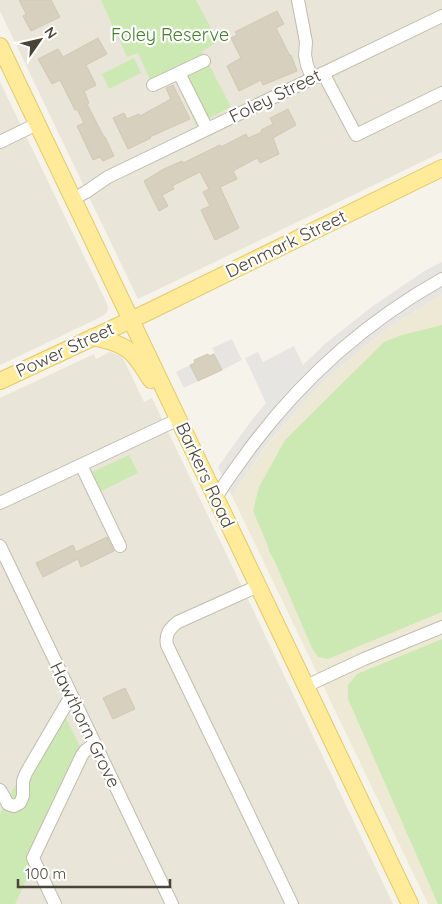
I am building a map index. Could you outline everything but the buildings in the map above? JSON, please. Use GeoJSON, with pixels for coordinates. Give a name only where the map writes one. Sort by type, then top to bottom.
{"type":"FeatureCollection","features":[{"type":"Feature","properties":{"kind":"main road","name":"Barkers Road"},"geometry":{"type":"LineString","coordinates":[[0,46],[410,904]]}},
{"type":"Feature","properties":{"kind":"main road","name":"Denmark Street"},"geometry":{"type":"LineString","coordinates":[[130,320],[442,168]]}},
{"type":"Feature","properties":{"kind":"main road","name":"Power Street"},"geometry":{"type":"LineString","coordinates":[[0,381],[130,320]]}},
{"type":"Feature","properties":{"kind":"main road"},"geometry":{"type":"LineString","coordinates":[[93,337],[115,343],[133,354],[175,412]]}},
{"type":"Feature","properties":{"kind":"street"},"geometry":{"type":"LineString","coordinates":[[298,0],[306,42],[307,65],[318,75],[356,135],[442,92]]}},
{"type":"Feature","properties":{"kind":"street","name":"Foley Street"},"geometry":{"type":"LineString","coordinates":[[71,195],[82,184],[108,177],[442,16]]}},
{"type":"Feature","properties":{"kind":"street"},"geometry":{"type":"LineString","coordinates":[[153,85],[204,61]]}},
{"type":"Feature","properties":{"kind":"street"},"geometry":{"type":"LineString","coordinates":[[180,73],[206,129]]}},
{"type":"Feature","properties":{"kind":"street"},"geometry":{"type":"LineString","coordinates":[[0,142],[37,124]]}},
{"type":"Feature","properties":{"kind":"street"},"geometry":{"type":"LineString","coordinates":[[216,498],[261,434],[306,382],[368,327],[413,296],[442,279]]}},
{"type":"Feature","properties":{"kind":"street"},"geometry":{"type":"LineString","coordinates":[[0,503],[81,465],[175,412]]}},
{"type":"Feature","properties":{"kind":"street"},"geometry":{"type":"LineString","coordinates":[[81,465],[120,546]]}},
{"type":"Feature","properties":{"kind":"street","name":"Hawthorn Grove"},"geometry":{"type":"LineString","coordinates":[[0,546],[172,904]]}},
{"type":"Feature","properties":{"kind":"street"},"geometry":{"type":"LineString","coordinates":[[258,586],[178,622],[169,630],[166,639],[292,904]]}},
{"type":"Feature","properties":{"kind":"street"},"geometry":{"type":"LineString","coordinates":[[306,686],[364,658],[442,627]]}},
{"type":"Feature","properties":{"kind":"street"},"geometry":{"type":"LineString","coordinates":[[0,790],[8,804],[14,806],[20,803],[26,773],[71,696]]}},
{"type":"Feature","properties":{"kind":"street"},"geometry":{"type":"LineString","coordinates":[[55,904],[33,858],[82,755],[94,744]]}},
{"type":"Feature","properties":{"kind":"shaded area"},"geometry":{"type":"Polygon","coordinates":[[[0,0],[442,0],[442,152],[138,299],[0,11],[0,0]]]}},
{"type":"Feature","properties":{"kind":"shaded area"},"geometry":{"type":"Polygon","coordinates":[[[0,82],[108,308],[103,316],[0,365],[0,82]]]}},
{"type":"Feature","properties":{"kind":"shaded area"},"geometry":{"type":"Polygon","coordinates":[[[442,262],[442,294],[388,328],[325,380],[265,447],[232,496],[218,467],[266,403],[245,358],[258,352],[263,362],[294,346],[303,365],[326,343],[373,306],[426,270],[442,262]]]}},
{"type":"Feature","properties":{"kind":"shaded area"},"geometry":{"type":"Polygon","coordinates":[[[442,294],[442,904],[428,904],[232,496],[265,448],[325,380],[388,328],[442,294]]]}},
{"type":"Feature","properties":{"kind":"shaded area"},"geometry":{"type":"Polygon","coordinates":[[[232,339],[242,360],[222,370],[212,348],[232,339]]]}},
{"type":"Feature","properties":{"kind":"shaded area"},"geometry":{"type":"Polygon","coordinates":[[[110,352],[122,356],[144,402],[152,398],[393,904],[0,904],[0,398],[94,354],[96,359],[110,352]]]}},
{"type":"Feature","properties":{"kind":"shaded area"},"geometry":{"type":"Polygon","coordinates":[[[190,365],[198,381],[184,388],[176,372],[190,365]]]}},
{"type":"Feature","properties":{"kind":"green space","name":"Foley Reserve"},"geometry":{"type":"Polygon","coordinates":[[[101,0],[196,0],[218,42],[202,51],[231,107],[196,125],[172,72],[151,82],[138,53],[127,57],[101,0]]]}},
{"type":"Feature","properties":{"kind":"green space"},"geometry":{"type":"Polygon","coordinates":[[[134,58],[141,73],[109,89],[102,74],[134,58]]]}},
{"type":"Feature","properties":{"kind":"green space"},"geometry":{"type":"Polygon","coordinates":[[[442,325],[442,612],[328,659],[318,657],[312,648],[253,511],[259,487],[285,440],[384,342],[402,335],[442,325]]]}},
{"type":"Feature","properties":{"kind":"green space"},"geometry":{"type":"Polygon","coordinates":[[[129,455],[138,473],[99,492],[90,473],[129,455]]]}},
{"type":"Feature","properties":{"kind":"green space"},"geometry":{"type":"Polygon","coordinates":[[[442,639],[442,904],[438,904],[348,699],[348,685],[357,674],[442,639]]]}},
{"type":"Feature","properties":{"kind":"green space"},"geometry":{"type":"Polygon","coordinates":[[[61,708],[85,757],[15,904],[0,904],[0,814],[61,708]]]}}]}
